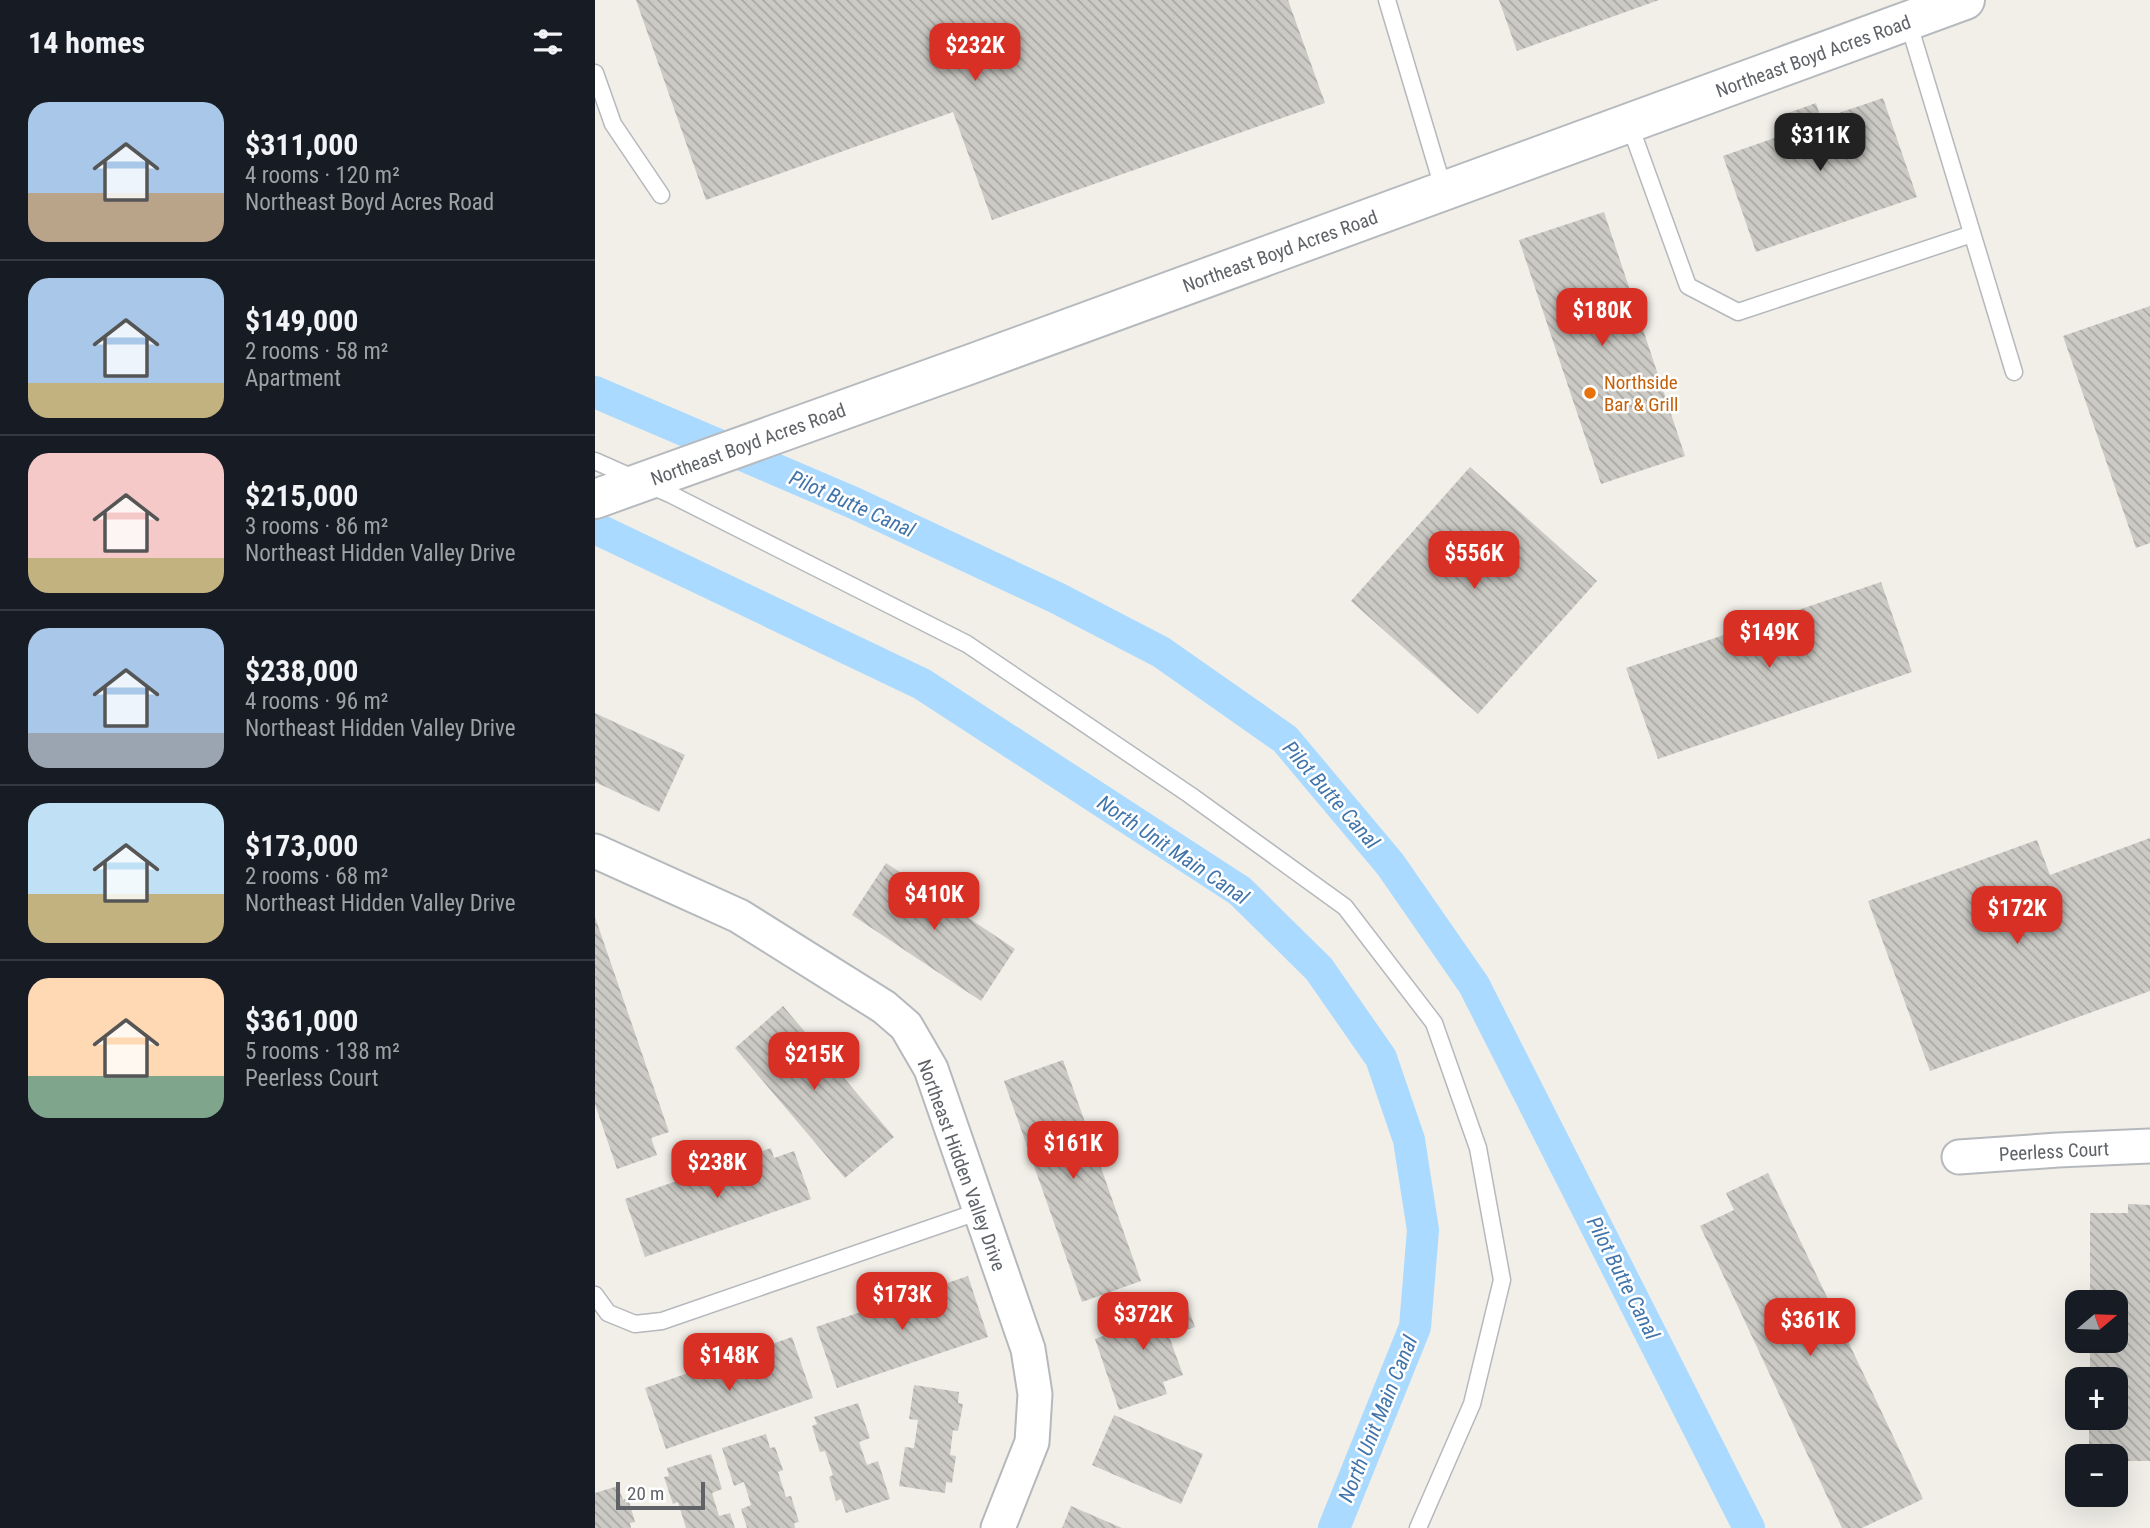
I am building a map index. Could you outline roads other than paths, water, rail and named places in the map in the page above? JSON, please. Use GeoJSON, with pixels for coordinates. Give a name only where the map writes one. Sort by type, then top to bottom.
{"type":"FeatureCollection","features":[{"type":"Feature","properties":{"kind":"street","name":"Northeast Boyd Acres Road"},"geometry":{"type":"LineString","coordinates":[[611,484],[679,469],[1444,191],[1629,123],[1904,10],[1965,0]]}},
{"type":"Feature","properties":{"kind":"street","name":"Northeast Hidden Valley Drive"},"geometry":{"type":"LineString","coordinates":[[595,851],[739,916],[884,1007],[906,1026],[931,1069],[1028,1349],[1035,1394],[1033,1442],[998,1528]]}},
{"type":"Feature","properties":{"kind":"street","name":"Peerless Court"},"geometry":{"type":"LineString","coordinates":[[1959,1157],[2150,1146]]}},
{"type":"Feature","properties":{"kind":"lane"},"geometry":{"type":"LineString","coordinates":[[1387,0],[1444,191]]}},
{"type":"Feature","properties":{"kind":"lane"},"geometry":{"type":"LineString","coordinates":[[1904,10],[2014,372]]}},
{"type":"Feature","properties":{"kind":"lane"},"geometry":{"type":"LineString","coordinates":[[595,73],[613,124],[661,195]]}},
{"type":"Feature","properties":{"kind":"lane"},"geometry":{"type":"LineString","coordinates":[[1629,123],[1688,286],[1738,312],[1972,234]]}},
{"type":"Feature","properties":{"kind":"lane"},"geometry":{"type":"LineString","coordinates":[[611,484],[697,508],[967,644],[1190,795],[1345,907],[1434,1023],[1478,1148],[1502,1280],[1472,1404],[1418,1528]]}},
{"type":"Feature","properties":{"kind":"lane"},"geometry":{"type":"LineString","coordinates":[[595,1295],[608,1313],[635,1324],[662,1321],[980,1211]]}},
{"type":"Feature","properties":{"kind":"waterway","name":"Pilot Butte Canal"},"geometry":{"type":"LineString","coordinates":[[595,392],[854,503],[1057,598],[1161,652],[1285,739],[1390,864],[1474,985],[1749,1528]]}},
{"type":"Feature","properties":{"kind":"waterway","name":"North Unit Main Canal"},"geometry":{"type":"LineString","coordinates":[[595,528],[922,684],[1240,891],[1319,969],[1381,1058],[1409,1140],[1423,1230],[1415,1327],[1334,1528]]}},
{"type":"Feature","properties":{"kind":"place","name":"Northside Bar & Grill"},"geometry":{"type":"Point","coordinates":[1590,393]}}]}
